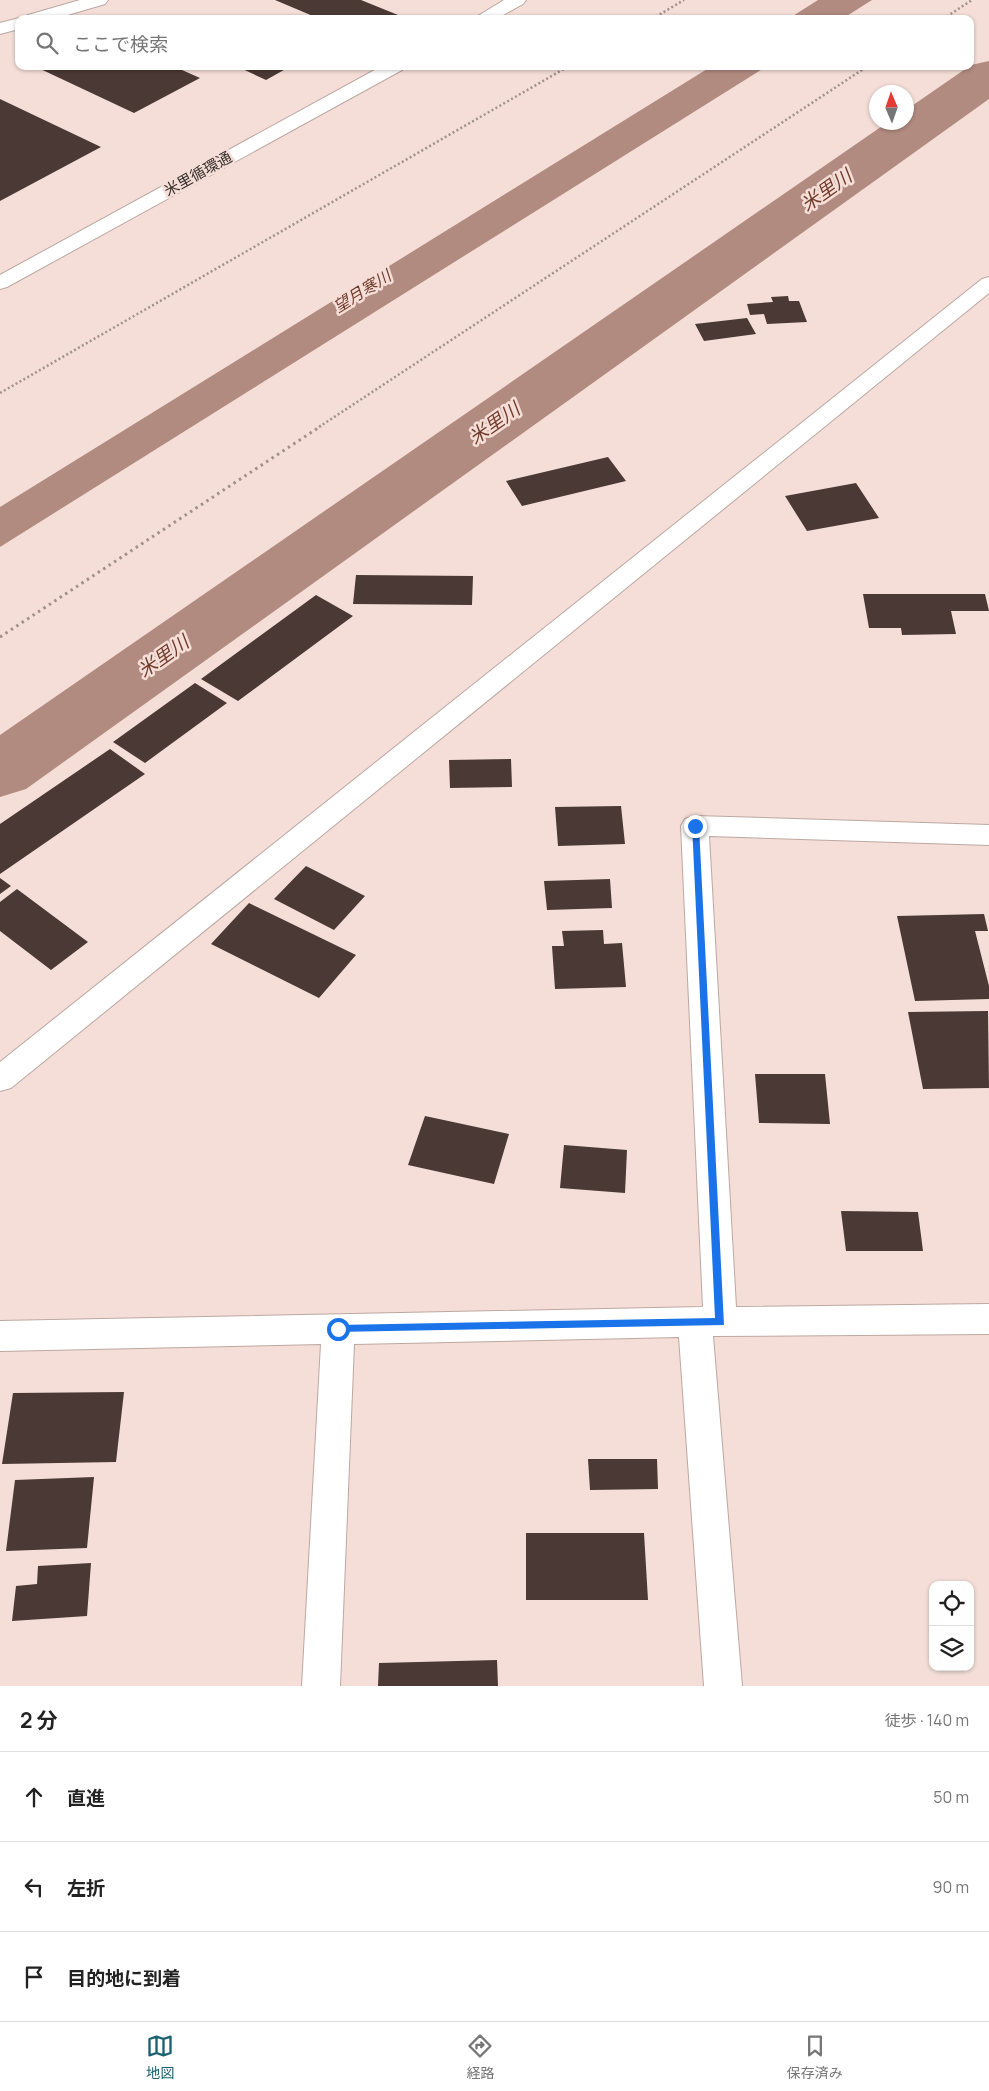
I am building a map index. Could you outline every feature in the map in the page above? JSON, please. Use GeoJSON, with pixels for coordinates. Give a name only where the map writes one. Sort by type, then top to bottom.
{"type":"FeatureCollection","features":[{"type":"Feature","properties":{"kind":"street"},"geometry":{"type":"LineString","coordinates":[[48,15],[99,0]]}},
{"type":"Feature","properties":{"kind":"street"},"geometry":{"type":"LineString","coordinates":[[489,15],[517,0]]}},
{"type":"Feature","properties":{"kind":"street"},"geometry":{"type":"LineString","coordinates":[[0,29],[15,24]]}},
{"type":"Feature","properties":{"kind":"street","name":"米里循環通"},"geometry":{"type":"LineString","coordinates":[[0,283],[389,70]]}},
{"type":"Feature","properties":{"kind":"street"},"geometry":{"type":"LineString","coordinates":[[0,1079],[989,283]]}},
{"type":"Feature","properties":{"kind":"street"},"geometry":{"type":"LineString","coordinates":[[723,1686],[708,1322],[695,826],[989,835]]}},
{"type":"Feature","properties":{"kind":"street"},"geometry":{"type":"LineString","coordinates":[[0,1336],[708,1322],[989,1319]]}},
{"type":"Feature","properties":{"kind":"street"},"geometry":{"type":"LineString","coordinates":[[321,1686],[338,1329]]}},
{"type":"Feature","properties":{"kind":"path"},"geometry":{"type":"LineString","coordinates":[[659,15],[684,0]]}},
{"type":"Feature","properties":{"kind":"path"},"geometry":{"type":"LineString","coordinates":[[949,15],[972,0]]}},
{"type":"Feature","properties":{"kind":"path"},"geometry":{"type":"LineString","coordinates":[[0,393],[562,70]]}},
{"type":"Feature","properties":{"kind":"path"},"geometry":{"type":"LineString","coordinates":[[0,637],[862,70]]}},
{"type":"Feature","properties":{"kind":"water"},"geometry":{"type":"Polygon","coordinates":[[[818,0],[872,0],[848,15],[794,15],[818,0]]]}},
{"type":"Feature","properties":{"kind":"water","name":"望月寒川"},"geometry":{"type":"Polygon","coordinates":[[[706,70],[761,70],[0,547],[0,507],[706,70]]]}},
{"type":"Feature","properties":{"kind":"building"},"geometry":{"type":"Polygon","coordinates":[[[275,0],[361,0],[398,15],[311,15],[275,0]]]}},
{"type":"Feature","properties":{"kind":"building"},"geometry":{"type":"Polygon","coordinates":[[[43,70],[182,70],[200,78],[134,113],[43,70]]]}},
{"type":"Feature","properties":{"kind":"building"},"geometry":{"type":"Polygon","coordinates":[[[245,70],[284,70],[266,80],[245,70]]]}},
{"type":"Feature","properties":{"kind":"building"},"geometry":{"type":"Polygon","coordinates":[[[0,99],[101,147],[0,201],[0,99]]]}},
{"type":"Feature","properties":{"kind":"building"},"geometry":{"type":"Polygon","coordinates":[[[788,296],[789,301],[799,301],[807,322],[767,324],[764,314],[750,315],[747,304],[773,302],[771,297],[788,296]]]}},
{"type":"Feature","properties":{"kind":"building"},"geometry":{"type":"Polygon","coordinates":[[[747,318],[756,334],[704,341],[695,324],[747,318]]]}},
{"type":"Feature","properties":{"kind":"building"},"geometry":{"type":"Polygon","coordinates":[[[608,457],[626,481],[522,506],[506,481],[608,457]]]}},
{"type":"Feature","properties":{"kind":"building"},"geometry":{"type":"Polygon","coordinates":[[[856,483],[879,518],[807,531],[785,496],[856,483]]]}},
{"type":"Feature","properties":{"kind":"building"},"geometry":{"type":"Polygon","coordinates":[[[356,575],[473,576],[472,605],[353,604],[356,575]]]}},
{"type":"Feature","properties":{"kind":"building"},"geometry":{"type":"Polygon","coordinates":[[[863,594],[985,594],[989,611],[951,611],[956,634],[902,635],[901,628],[869,628],[863,594]]]}},
{"type":"Feature","properties":{"kind":"building"},"geometry":{"type":"Polygon","coordinates":[[[316,595],[353,616],[238,701],[201,679],[316,595]]]}},
{"type":"Feature","properties":{"kind":"building"},"geometry":{"type":"Polygon","coordinates":[[[195,683],[227,703],[145,763],[113,742],[195,683]]]}},
{"type":"Feature","properties":{"kind":"building"},"geometry":{"type":"Polygon","coordinates":[[[110,749],[145,774],[0,874],[0,824],[110,749]]]}},
{"type":"Feature","properties":{"kind":"building"},"geometry":{"type":"Polygon","coordinates":[[[511,759],[512,787],[450,788],[449,760],[511,759]]]}},
{"type":"Feature","properties":{"kind":"building"},"geometry":{"type":"Polygon","coordinates":[[[621,806],[625,844],[558,846],[555,807],[621,806]]]}},
{"type":"Feature","properties":{"kind":"building"},"geometry":{"type":"Polygon","coordinates":[[[306,866],[365,896],[334,930],[274,899],[306,866]]]}},
{"type":"Feature","properties":{"kind":"building"},"geometry":{"type":"Polygon","coordinates":[[[0,878],[11,886],[0,894],[0,878]]]}},
{"type":"Feature","properties":{"kind":"building"},"geometry":{"type":"Polygon","coordinates":[[[610,879],[612,908],[547,910],[544,881],[610,879]]]}},
{"type":"Feature","properties":{"kind":"building"},"geometry":{"type":"Polygon","coordinates":[[[17,889],[88,942],[51,970],[0,931],[0,902],[17,889]]]}},
{"type":"Feature","properties":{"kind":"building"},"geometry":{"type":"Polygon","coordinates":[[[249,903],[356,955],[319,998],[211,944],[249,903]]]}},
{"type":"Feature","properties":{"kind":"building"},"geometry":{"type":"Polygon","coordinates":[[[984,914],[988,931],[975,931],[989,986],[989,999],[915,1001],[897,916],[984,914]]]}},
{"type":"Feature","properties":{"kind":"building"},"geometry":{"type":"Polygon","coordinates":[[[603,930],[604,944],[622,943],[626,987],[555,989],[552,946],[564,946],[562,931],[603,930]]]}},
{"type":"Feature","properties":{"kind":"building"},"geometry":{"type":"Polygon","coordinates":[[[988,1011],[989,1088],[923,1089],[908,1012],[988,1011]]]}},
{"type":"Feature","properties":{"kind":"building"},"geometry":{"type":"Polygon","coordinates":[[[755,1074],[825,1074],[830,1124],[759,1123],[755,1074]]]}},
{"type":"Feature","properties":{"kind":"building"},"geometry":{"type":"Polygon","coordinates":[[[425,1116],[509,1134],[494,1184],[408,1165],[425,1116]]]}},
{"type":"Feature","properties":{"kind":"building"},"geometry":{"type":"Polygon","coordinates":[[[564,1145],[627,1150],[625,1193],[560,1188],[564,1145]]]}},
{"type":"Feature","properties":{"kind":"building"},"geometry":{"type":"Polygon","coordinates":[[[841,1211],[918,1212],[923,1251],[846,1251],[841,1211]]]}},
{"type":"Feature","properties":{"kind":"building"},"geometry":{"type":"Polygon","coordinates":[[[124,1392],[116,1462],[2,1464],[13,1393],[124,1392]]]}},
{"type":"Feature","properties":{"kind":"building"},"geometry":{"type":"Polygon","coordinates":[[[588,1459],[657,1459],[658,1489],[590,1490],[588,1459]]]}},
{"type":"Feature","properties":{"kind":"building"},"geometry":{"type":"Polygon","coordinates":[[[94,1477],[87,1548],[6,1551],[15,1480],[94,1477]]]}},
{"type":"Feature","properties":{"kind":"building"},"geometry":{"type":"Polygon","coordinates":[[[526,1533],[644,1533],[648,1600],[526,1600],[526,1533]]]}},
{"type":"Feature","properties":{"kind":"building"},"geometry":{"type":"Polygon","coordinates":[[[91,1563],[87,1616],[12,1621],[16,1586],[37,1584],[38,1566],[91,1563]]]}},
{"type":"Feature","properties":{"kind":"building"},"geometry":{"type":"Polygon","coordinates":[[[497,1660],[498,1686],[378,1686],[379,1663],[497,1660]]]}},
{"type":"Feature","properties":{"kind":"waterway","name":"米里川"},"geometry":{"type":"LineString","coordinates":[[0,771],[989,76]]}},
{"type":"Feature","properties":{"kind":"route"},"geometry":{"type":"LineString","coordinates":[[338,1329],[720,1322],[695,826]]}}]}
